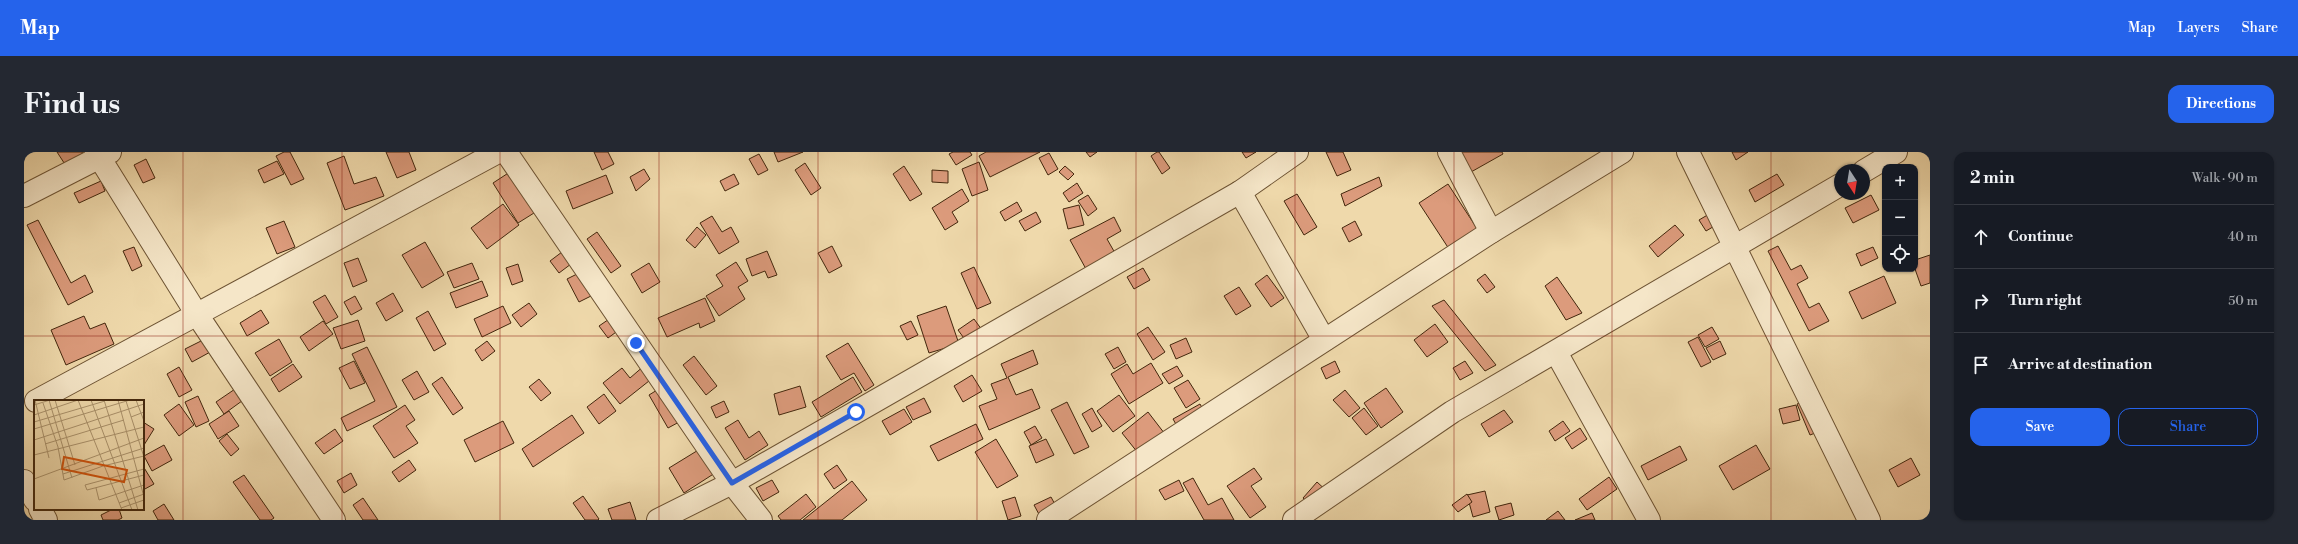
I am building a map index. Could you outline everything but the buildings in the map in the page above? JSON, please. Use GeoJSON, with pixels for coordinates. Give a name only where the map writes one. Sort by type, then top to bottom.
{"type":"FeatureCollection","features":[{"type":"Feature","properties":{"kind":"street"},"geometry":{"type":"LineString","coordinates":[[37,400],[196,313],[498,152]]}},
{"type":"Feature","properties":{"kind":"street"},"geometry":{"type":"LineString","coordinates":[[506,152],[732,483],[760,520]]}},
{"type":"Feature","properties":{"kind":"street"},"geometry":{"type":"LineString","coordinates":[[658,520],[732,483],[1240,192],[1297,152]]}},
{"type":"Feature","properties":{"kind":"street"},"geometry":{"type":"LineString","coordinates":[[1449,152],[1491,232]]}},
{"type":"Feature","properties":{"kind":"street"},"geometry":{"type":"LineString","coordinates":[[1048,520],[1491,232],[1622,152]]}},
{"type":"Feature","properties":{"kind":"street"},"geometry":{"type":"LineString","coordinates":[[1688,152],[1733,247],[1869,520]]}},
{"type":"Feature","properties":{"kind":"street"},"geometry":{"type":"LineString","coordinates":[[1870,167],[1896,152]]}},
{"type":"Feature","properties":{"kind":"street"},"geometry":{"type":"LineString","coordinates":[[24,196],[102,154],[196,313],[334,520]]}},
{"type":"Feature","properties":{"kind":"street"},"geometry":{"type":"LineString","coordinates":[[1294,520],[1452,412],[1834,188]]}},
{"type":"Feature","properties":{"kind":"street"},"geometry":{"type":"LineString","coordinates":[[1240,192],[1324,340]]}},
{"type":"Feature","properties":{"kind":"street"},"geometry":{"type":"LineString","coordinates":[[1556,352],[1649,520]]}},
{"type":"Feature","properties":{"kind":"street"},"geometry":{"type":"LineString","coordinates":[[24,407],[34,402]]}},
{"type":"Feature","properties":{"kind":"street"},"geometry":{"type":"LineString","coordinates":[[24,481],[34,498]]}},
{"type":"Feature","properties":{"kind":"street"},"geometry":{"type":"LineString","coordinates":[[41,510],[46,520]]}},
{"type":"Feature","properties":{"kind":"route"},"geometry":{"type":"LineString","coordinates":[[636,343],[732,483],[856,412]]}}]}
